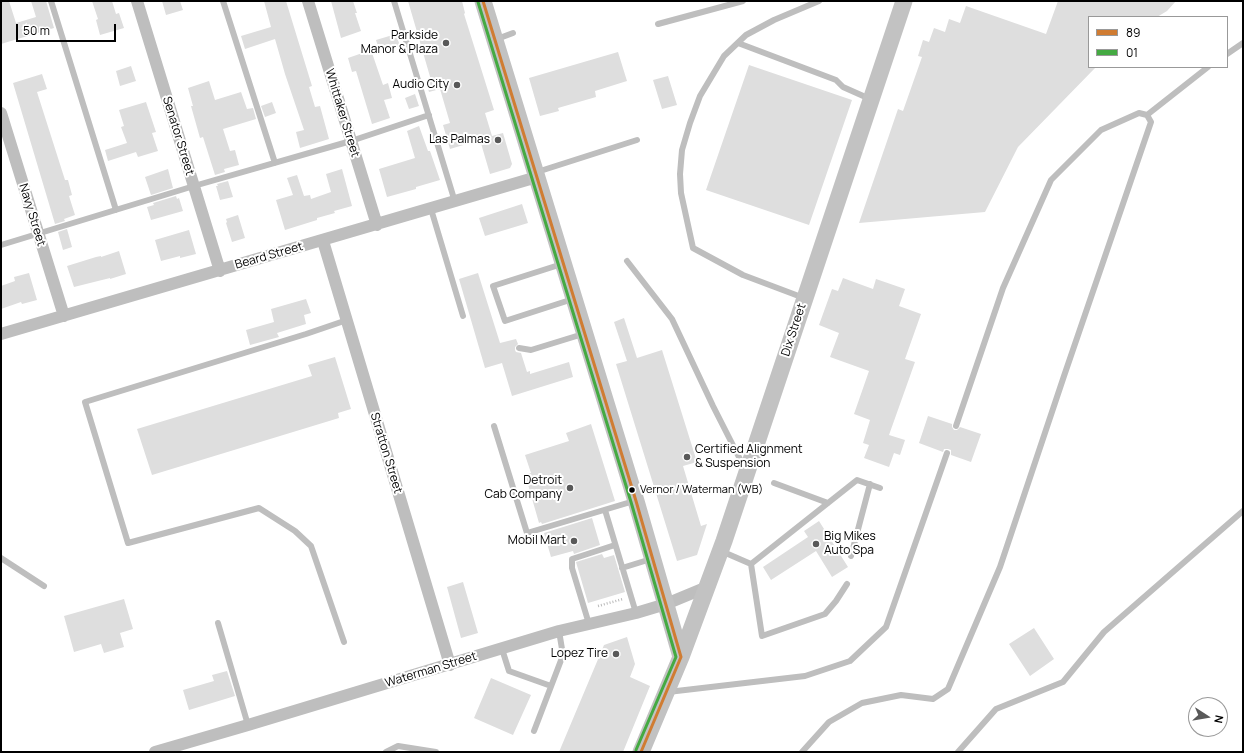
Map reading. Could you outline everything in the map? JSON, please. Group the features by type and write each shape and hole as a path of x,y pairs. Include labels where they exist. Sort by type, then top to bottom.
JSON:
{"street":[{"name":"Senator Street","path":"137,1 220,271"},
{"name":"Whittaker Street","path":"308,1 377,225"},
{"path":"483,1 636,501 681,657"},
{"name":"Dix Street","path":"641,752 681,657 720,550 904,1"},
{"name":"Navy Street","path":"1,113 64,316"},
{"name":"Beard Street","path":"1,334 456,202 536,175"},
{"name":"Stratton Street","path":"323,241 450,665"},
{"name":"Waterman Street","path":"155,752 450,665 559,631 636,613 666,604 707,587"}],"lane":[{"path":"51,1 116,210"},
{"path":"223,1 275,163"},
{"path":"394,1 456,202"},
{"path":"658,24 743,1"},
{"path":"805,298 743,276 693,248 681,193 682,150 700,96 724,56 746,35 774,20 819,1"},
{"path":"495,40 513,33"},
{"path":"738,43 836,80 843,87 871,99"},
{"path":"1228,53 1243,43"},
{"path":"1147,115 1207,68"},
{"path":"802,752 828,722 862,703 901,695 932,699 948,689 1000,567 1151,122 1147,115 1139,113 1101,130 1051,180 1003,288 956,426"},
{"path":"1,245 194,186 351,141 429,115"},
{"path":"536,175 637,140"},
{"path":"431,209 463,316"},
{"path":"627,261 672,319 713,406 747,472"},
{"path":"564,264 493,286 505,321 574,299"},
{"path":"344,642 311,546 295,530 258,508 128,543 85,402 298,337 347,320"},
{"path":"519,348 531,350 585,333"},
{"path":"494,426 527,533 636,501"},
{"path":"666,692 805,676 850,661 886,627 947,453"},
{"path":"751,564 857,480 880,488"},
{"path":"774,483 828,503"},
{"path":"851,556 870,484"},
{"path":"605,510 636,613"},
{"path":"958,752 996,709 1063,682 1104,632 1243,511"},
{"path":"589,625 572,568 572,559 615,545"},
{"path":"720,550 751,564"},
{"path":"1,558 44,586"},
{"path":"622,568 652,559"},
{"path":"751,564 762,636 825,614 836,602 847,584"},
{"path":"218,623 248,725"},
{"path":"534,731 563,655 559,631"},
{"path":"502,649 509,671 551,686"},
{"path":"386,752 398,746 436,752"}],"path":[{"path":"598,606 624,598"}],"building":[{"path":"1,1 9,1 16,23 36,17 31,1 46,1 54,28 1,44"},
{"path":"92,1 112,1 116,14 119,13 124,28 100,35 96,20 98,19"},
{"path":"162,1 180,1 183,10 166,15"},
{"path":"264,1 286,1 312,86 309,87 315,107 320,106 329,139 300,148 296,132 304,130 275,39 245,49 241,36 271,27"},
{"path":"331,1 353,1 361,31 341,38"},
{"path":"408,1 462,1 464,14 494,110 485,113 492,136 503,133 512,164 510,168 490,174 480,140 450,149 443,125 450,123 440,89 429,92 426,82 431,80"},
{"path":"1058,1 1176,1 1167,11 1159,16 1088,16 1088,68 1095,68 1018,147 985,212 859,223 898,109 903,111 922,57 918,56 923,40 929,42 934,28 945,32 949,19 960,23 966,6 1046,34"},
{"path":"396,34 400,46 380,53 376,40"},
{"path":"371,50 383,85 388,83 392,98 384,100 390,118 372,124 356,71 352,72 348,58"},
{"path":"618,52 627,81 595,91 596,97 558,108 559,111 540,116 529,78"},
{"path":"749,65 852,100 809,225 706,190"},
{"path":"131,66 136,81 120,86 116,71"},
{"path":"42,74 47,89 37,92 65,180 68,180 72,195 69,196 75,215 64,219 65,221 55,224 13,83"},
{"path":"668,76 677,105 662,109 653,80"},
{"path":"209,81 215,100 241,92 247,109 253,108 256,119 223,129 230,151 235,150 239,165 224,169 225,172 215,175 203,137 200,138 191,106 193,106 188,88"},
{"path":"415,94 419,106 409,109 405,98"},
{"path":"146,102 156,132 152,133 158,151 138,157 136,152 108,161 105,150 127,143 121,127 124,126 119,110"},
{"path":"272,102 276,113 265,117 261,106"},
{"path":"419,126 440,180 416,187 416,189 387,197 379,169 415,158 407,131"},
{"path":"168,169 173,188 151,195 145,177"},
{"path":"342,169 352,206 334,211 335,213 317,218 317,220 285,230 276,200 293,195 287,178 297,175 304,196 310,195 311,199 331,192 326,174"},
{"path":"228,181 233,197 220,200 216,186 218,186 217,184"},
{"path":"176,196 177,199 179,198 183,211 151,220 147,207 154,205 153,203"},
{"path":"522,204 528,223 485,236 479,218"},
{"path":"238,215 245,238 232,242 226,219"},
{"path":"67,229 72,247 63,250 58,232"},
{"path":"189,230 196,254 161,261 155,240"},
{"path":"119,251 126,274 74,287 67,266"},
{"path":"29,273 37,300 22,304 21,302 1,309 1,286 15,281 14,277"},
{"path":"478,273 500,343 516,339 518,344 515,347 515,350 516,352 521,353 527,372 530,371 530,374 569,362 573,377 512,396 502,363 485,368 459,279"},
{"path":"843,278 873,289 876,279 905,289 899,306 921,314 905,359 915,362 889,435 905,440 900,455 894,453 889,467 864,458 869,445 863,443 870,420 854,414 869,371 830,357 839,333 819,325 832,289 838,291"},
{"path":"306,299 311,313 304,315 306,324 277,333 279,337 250,345 246,330 274,322 271,309"},
{"path":"624,318 637,358 662,350 697,462 683,466 701,526 707,524 697,555 677,561 616,364 627,361 614,322"},
{"path":"335,357 351,409 338,413 339,418 152,475 137,429 312,376 308,365"},
{"path":"928,416 952,424 954,430 957,430 960,427 981,434 971,462 951,455 951,450 944,449 943,452 919,443"},
{"name":"Detroit Cab Company","path":"591,424 615,501 542,524 541,522 539,523 525,474 531,473 525,455 569,441 566,433"},
{"path":"592,518 600,545 574,554 573,551 551,557 544,533"},
{"name":"Big Mikes Auto Spa","path":"819,521 848,567 832,577 816,551 771,580 763,567 808,537 804,531"},
{"path":"602,554 604,558 614,555 625,592 588,603 576,562"},
{"path":"463,582 478,633 461,638 447,587"},
{"path":"124,599 133,629 120,633 124,647 104,653 101,644 74,652 64,616"},
{"path":"1034,628 1054,659 1030,676 1009,644"},
{"path":"627,637 635,664 630,677 650,686 623,752 559,752 604,645"},
{"path":"227,671 235,696 189,710 183,690 214,681 212,675"},
{"path":"491,678 531,695 513,735 474,718"}],"transit line":[{"name":"89","path":"483,1 636,501 681,657 641,752"},
{"name":"01","path":"478,2 631,502 676,657 636,750"}],"place":[{"name":"Parkside Manor & Plaza","path":"446,43"},
{"name":"Audio City","path":"457,85"},
{"name":"Las Palmas","path":"498,140"},
{"name":"Certified Alignment & Suspension","path":"687,457"},
{"name":"Detroit Cab Company","path":"570,488"},
{"name":"Vernor / Waterman (WB)","path":"632,490"},
{"name":"Mobil Mart","path":"574,541"},
{"name":"Big Mikes Auto Spa","path":"816,544"},
{"name":"Lopez Tire","path":"616,654"}]}
